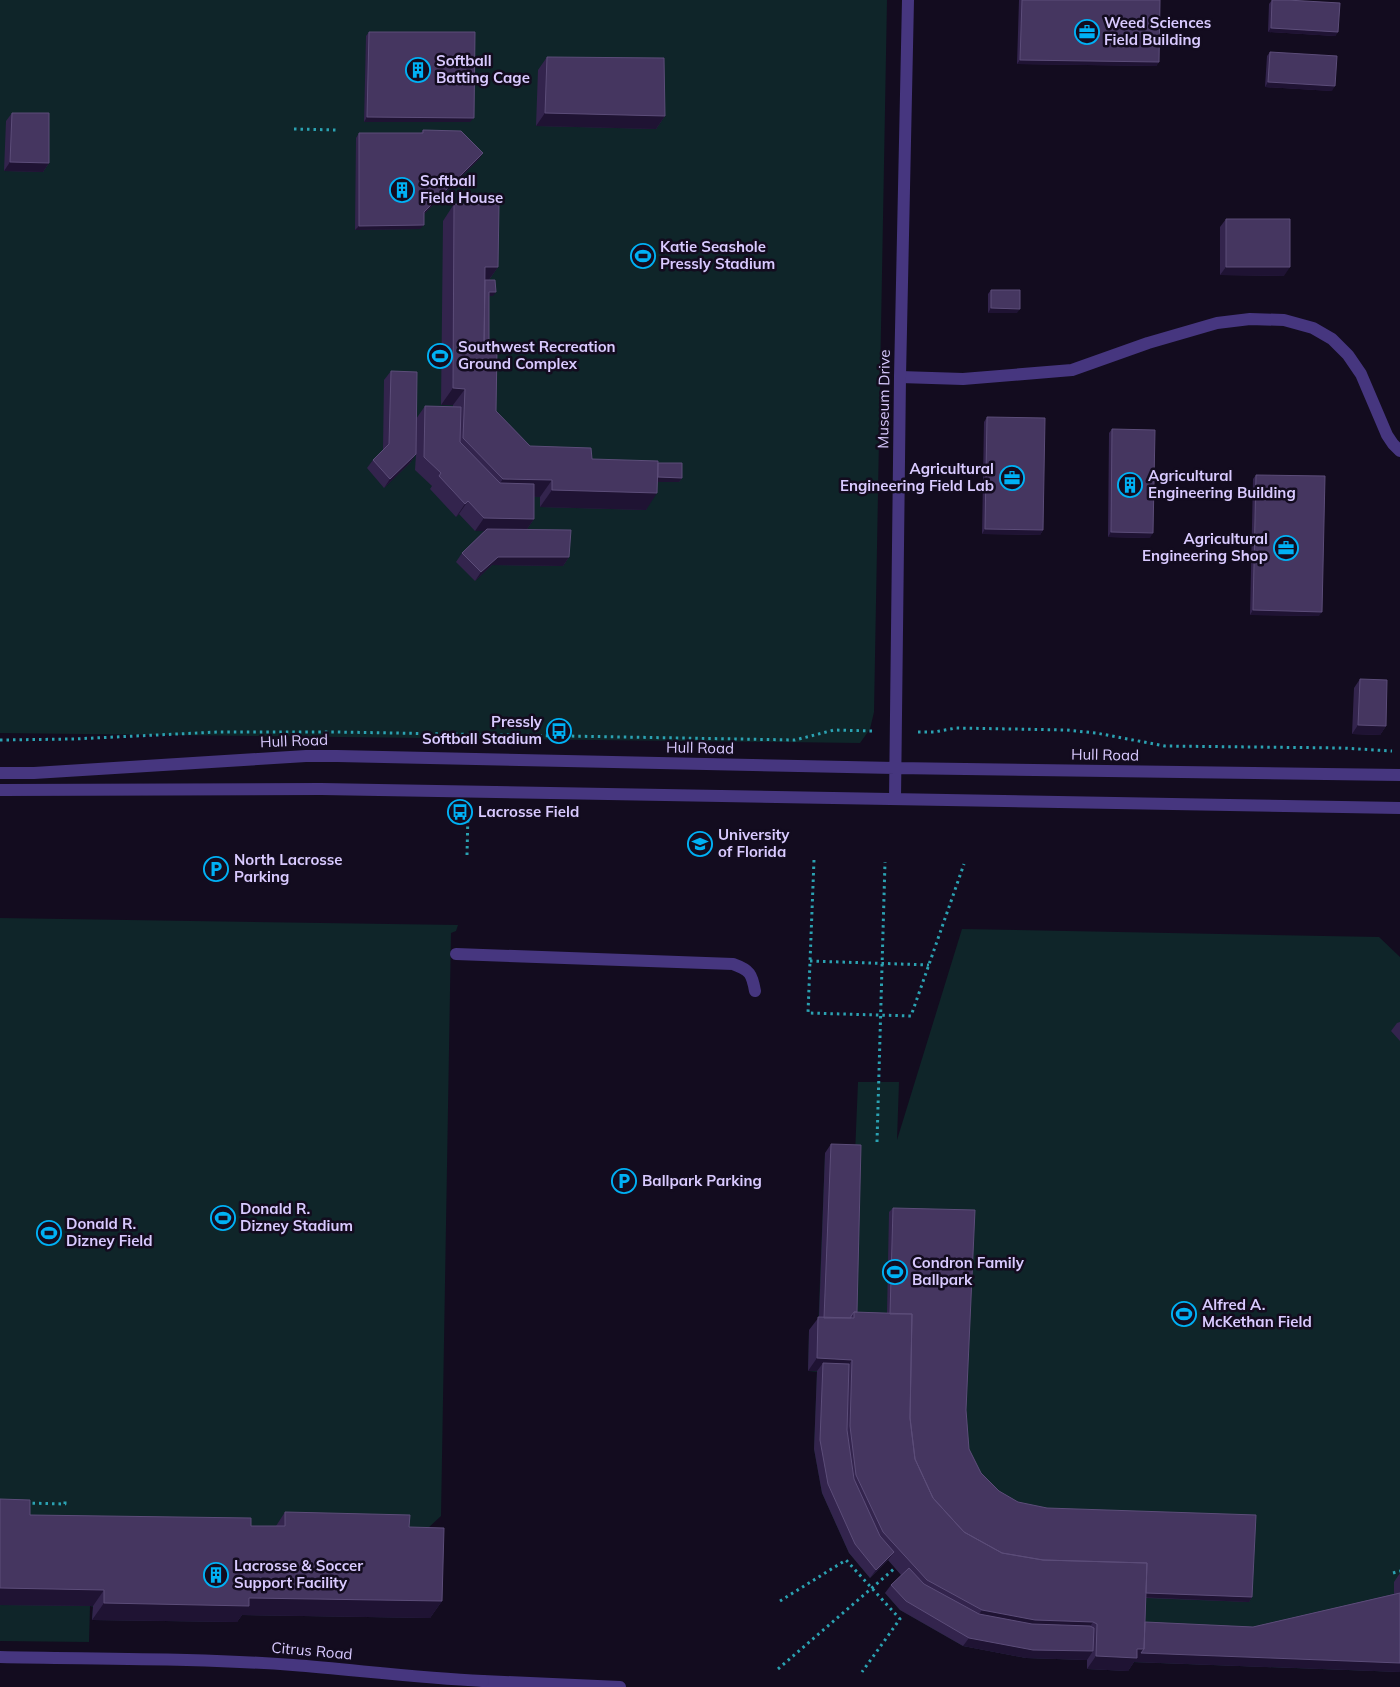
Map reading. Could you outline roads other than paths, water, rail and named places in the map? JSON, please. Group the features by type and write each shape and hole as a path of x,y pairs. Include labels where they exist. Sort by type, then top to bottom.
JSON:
{"street":[{"name":"Museum Drive","path":"895,799 900,378 908,0"},
{"path":"900,378 962,379 1072,370 1148,343 1217,323 1250,319 1284,320 1313,328 1332,339 1348,355 1361,374 1388,435 1400,450"},
{"name":"Hull Road","path":"0,773 34,773 306,756 896,768 1400,775"},
{"path":"0,790 320,790 1400,808"},
{"path":"456,954 733,964 745,968 753,977 755,992"},
{"name":"Citrus Road","path":"0,1657 283,1664 423,1678 620,1687"}],"place":[{"name":"Weed Sciences Field Building","path":"1087,32"},
{"name":"Softball Batting Cage","path":"418,70"},
{"name":"Softball Field House","path":"402,190"},
{"name":"Katie Seashole Pressly Stadium","path":"643,256"},
{"name":"Southwest Recreation Ground Complex","path":"440,356"},
{"name":"Agricultural Engineering Field Lab","path":"1012,478"},
{"name":"Agricultural Engineering Building","path":"1130,485"},
{"name":"Agricultural Engineering Shop","path":"1286,548"},
{"name":"Pressly Softball Stadium","path":"559,731"},
{"name":"Lacrosse Field","path":"460,812"},
{"name":"University of Florida","path":"700,844"},
{"name":"North Lacrosse Parking","path":"216,869"},
{"name":"Ballpark Parking","path":"624,1181"},
{"name":"Donald R. Dizney Stadium","path":"223,1218"},
{"name":"Donald R. Dizney Field","path":"49,1233"},
{"name":"Condron Family Ballpark","path":"895,1272"},
{"name":"Alfred A. McKethan Field","path":"1184,1314"},
{"name":"Lacrosse & Soccer Support Facility","path":"216,1575"}]}
